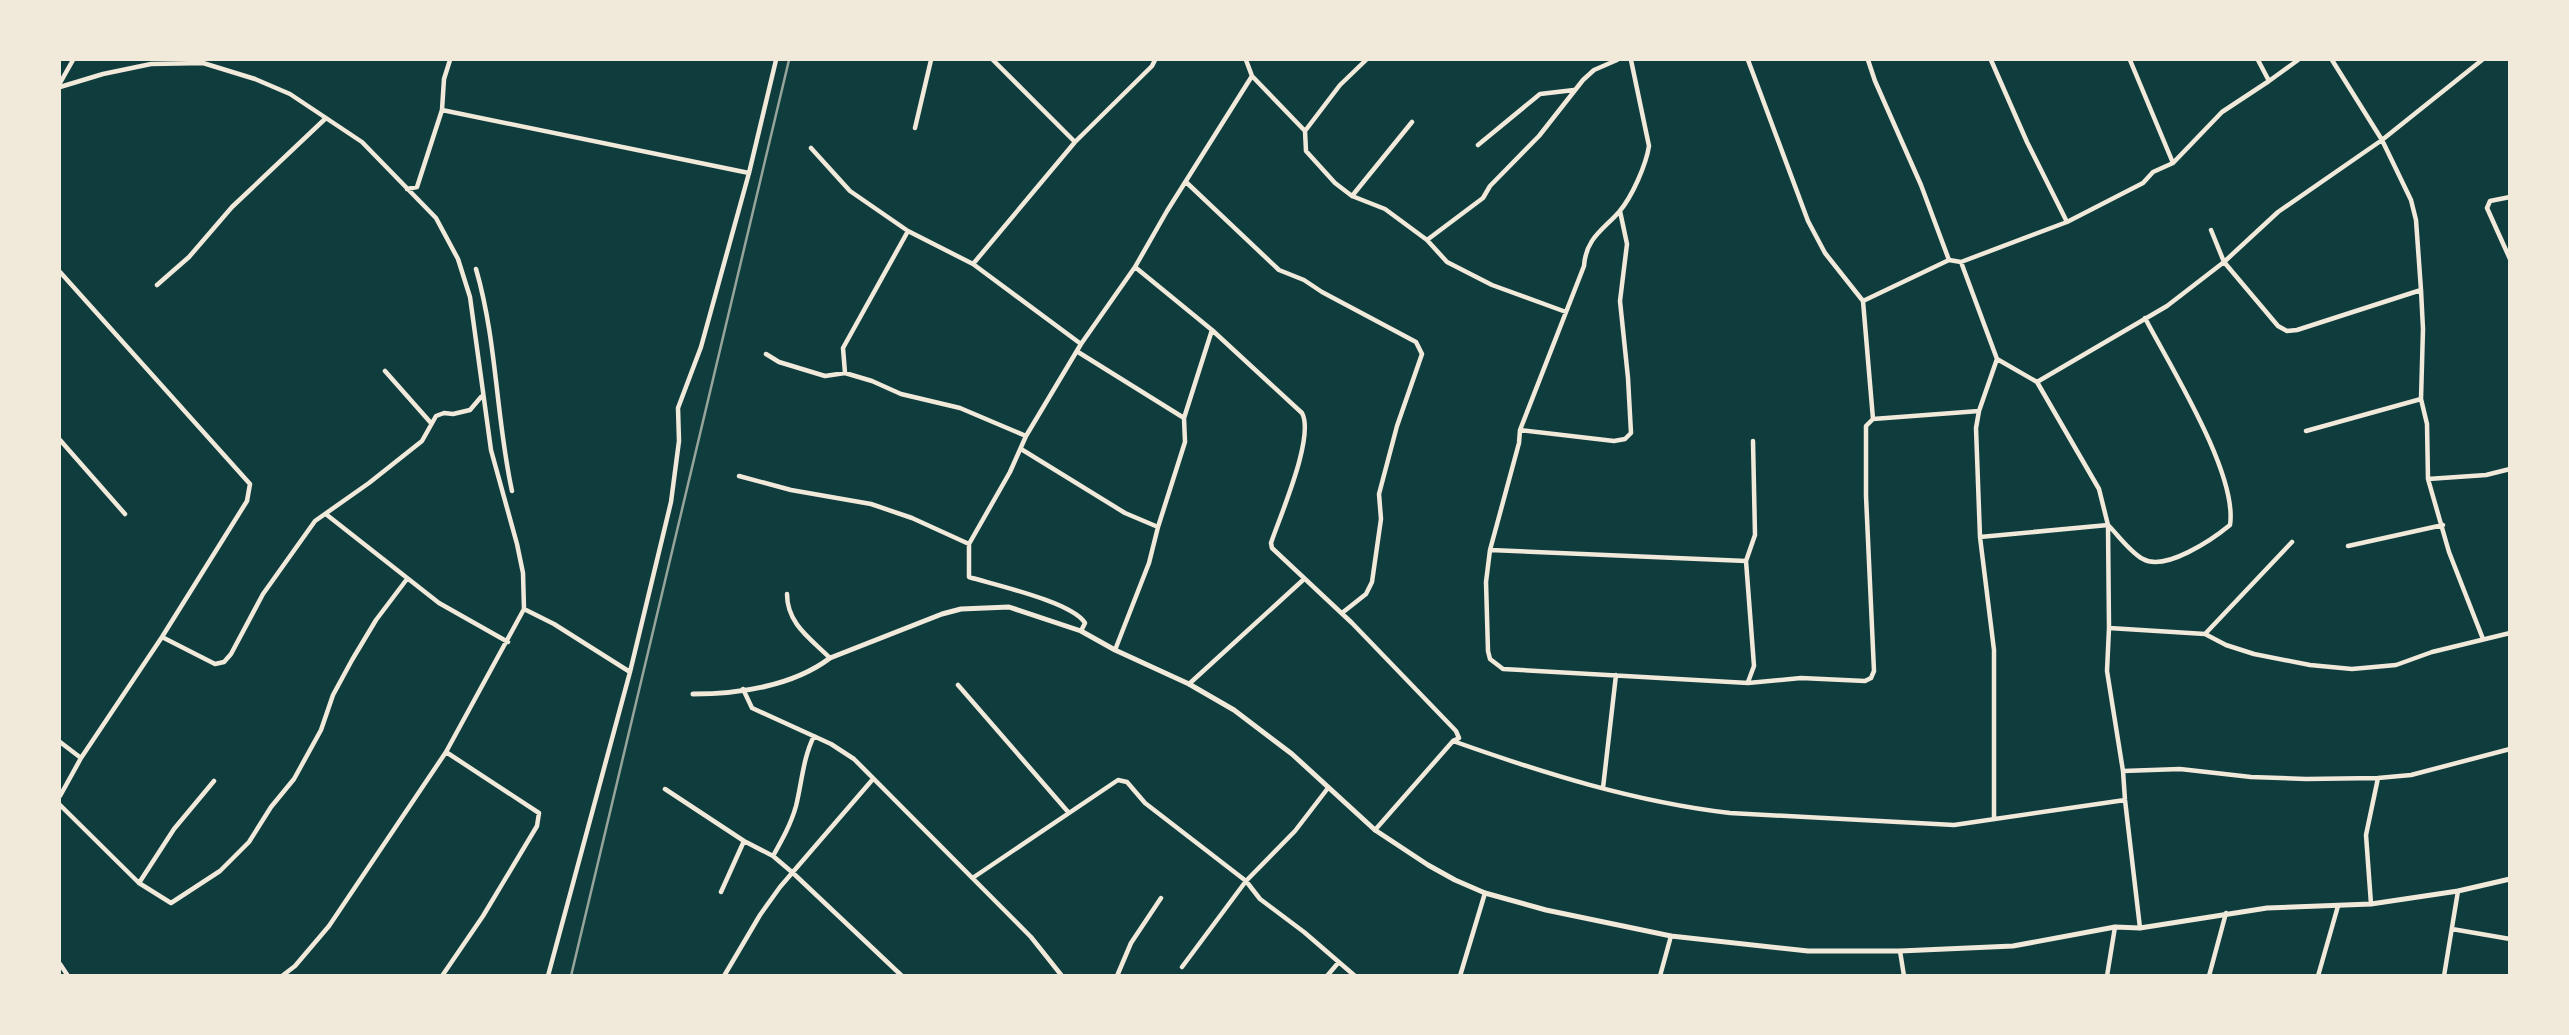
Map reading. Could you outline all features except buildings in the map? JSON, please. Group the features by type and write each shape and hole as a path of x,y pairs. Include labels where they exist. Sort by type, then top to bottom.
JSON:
{"street":[{"path":"60,85 73,60"},
{"path":"203,63 209,60"},
{"path":"406,189 417,187 442,110 444,79 450,60"},
{"path":"548,975 630,672 671,502 679,441 678,408 701,346 776,60"},
{"path":"915,128 931,60"},
{"path":"993,60 1074,142"},
{"path":"973,264 1074,142 1155,60"},
{"path":"1246,60 1252,76 1305,131"},
{"path":"1366,60 1340,85 1305,131 1306,151 1335,183 1352,195 1385,209 1427,240 1447,262 1480,279 1566,312"},
{"path":"1427,240 1483,198 1490,186 1539,136 1594,70 1617,60"},
{"path":"1631,60 1649,146 1642,171 1620,211 1598,231 1585,254 1584,266 1520,430 1519,443 1490,550 1486,582 1490,659 1503,669 1748,683 1801,678 1865,681 1871,678 1874,671 1866,426 1873,419 1979,411"},
{"path":"1748,60 1808,221 1825,253 1863,301 1873,419"},
{"path":"1868,60 1921,185 1948,260"},
{"path":"1991,60 2027,142 2067,222"},
{"path":"2130,60 2173,163"},
{"path":"2258,60 2270,81"},
{"path":"1863,301 1948,260 1961,262 2067,222 2143,183 2154,172 2173,163 2222,112 2298,60"},
{"path":"2332,60 2382,140 2411,200 2416,220 2421,290 2421,399 2427,424 2427,479 2449,552 2483,639"},
{"path":"2036,382 2167,306 2224,262 2278,212 2382,140 2482,60"},
{"path":"60,85 151,64 203,63 255,79 290,94 362,142 436,218 458,259 470,297 491,450 517,544 523,573 524,609 446,752 328,926 295,966 282,975"},
{"path":"1080,631 1084,623 1080,615 969,578 969,544 1027,436 1082,344 1135,267 1252,76"},
{"path":"1478,145 1540,94 1575,90"},
{"path":"442,110 748,173"},
{"path":"157,285 189,257 232,207 326,118"},
{"path":"1352,195 1412,122"},
{"path":"811,148 850,191 908,231 973,264 1082,344"},
{"path":"1186,182 1279,270 1304,280 1420,346 1422,354 1397,426 1379,494 1381,519 1373,582 1366,594 1342,613"},
{"path":"2510,197 2496,198 2490,201 2487,208 2510,259"},
{"path":"1520,430 1614,441 1625,439 1631,433 1620,301 1627,244 1620,211"},
{"path":"2211,230 2224,262 2278,326 2287,331 2421,290"},
{"path":"845,373 843,348 908,231"},
{"path":"1961,262 1997,359 2036,382 2099,489 2108,525 2107,671 2123,771 2124,800 2140,928"},
{"path":"1135,267 1212,330 1302,413 1306,420 1298,467 1270,543 1272,548 1342,613 1449,722 1459,737 1375,830"},
{"path":"476,269 488,324 503,449 512,491"},
{"path":"60,272 250,484 247,501 81,758 60,796"},
{"path":"2108,525 2143,560 2157,563 2168,562 2218,535 2230,525 2232,514 2217,454 2145,318"},
{"path":"1115,650 1149,563 1185,442 1184,418 1212,330"},
{"path":"1078,352 1184,418"},
{"path":"766,354 779,362 825,376 845,373 901,394 960,408 1027,436"},
{"path":"1994,818 1994,650 1980,537 1976,436 1979,411 1997,359"},
{"path":"385,371 431,423"},
{"path":"162,636 215,664 224,662 263,594 308,528 422,440 436,416 470,410 482,396"},
{"path":"2306,431 2421,399"},
{"path":"60,440 125,514"},
{"path":"1748,683 1754,666 1746,561 1755,535 1753,441"},
{"path":"1021,449 1125,513 1158,527"},
{"path":"2427,479 2486,475 2510,469"},
{"path":"740,476 791,490 871,504 912,517 969,544"},
{"path":"327,515 439,603 508,642"},
{"path":"1980,537 2108,525"},
{"path":"2348,546 2443,525"},
{"path":"2205,634 2292,542"},
{"path":"1490,550 1746,561"},
{"path":"60,805 139,883 171,903 220,872 249,842 271,807 294,779 321,730 333,695 352,660 376,620 407,579"},
{"path":"1189,684 1303,579"},
{"path":"787,594 787,608 792,621 831,658"},
{"path":"693,694 773,685 819,667 831,658 961,609 1009,607 1080,631 1189,684 1248,720 1292,754 1375,830 1428,865 1485,893 1584,919 1671,936 1782,950 1900,951 2013,946 2115,927 2140,928 2267,908 2371,905 2458,891 2510,879"},
{"path":"524,609 554,624 630,672"},
{"path":"2109,628 2205,634 2226,645 2254,654 2310,665 2352,669 2396,665 2432,652 2510,633"},
{"path":"1603,788 1616,674"},
{"path":"958,685 1069,813"},
{"path":"743,690 752,708 814,736 854,759 974,877 1031,937 1062,975"},
{"path":"773,856 796,809 806,752 814,736"},
{"path":"1453,741 1515,764 1603,788 1697,809 1730,813 1954,825 2124,800"},
{"path":"60,743 81,758"},
{"path":"2123,771 2180,769 2251,777 2378,778 2411,775 2510,749"},
{"path":"442,975 483,916 537,826 539,813 446,752"},
{"path":"2371,905 2366,835 2378,778"},
{"path":"724,975 760,915 873,779"},
{"path":"139,883 174,829 214,781"},
{"path":"974,877 1112,782 1127,782 1145,803 1245,881 1260,899 1355,975"},
{"path":"1182,967 1245,881 1295,831 1328,788"},
{"path":"665,789 744,841 773,856 902,975"},
{"path":"721,892 744,841"},
{"path":"2444,975 2458,891"},
{"path":"1460,975 1485,893"},
{"path":"1117,975 1131,943 1161,898"},
{"path":"2318,975 2338,906"},
{"path":"2209,975 2226,913"},
{"path":"2107,975 2115,927"},
{"path":"2452,929 2510,939"},
{"path":"1660,975 1671,936"},
{"path":"1900,951 1904,975"},
{"path":"1327,975 1338,963"},
{"path":"60,964 68,975"}],"railway":[{"path":"571,976 789,60"}]}
